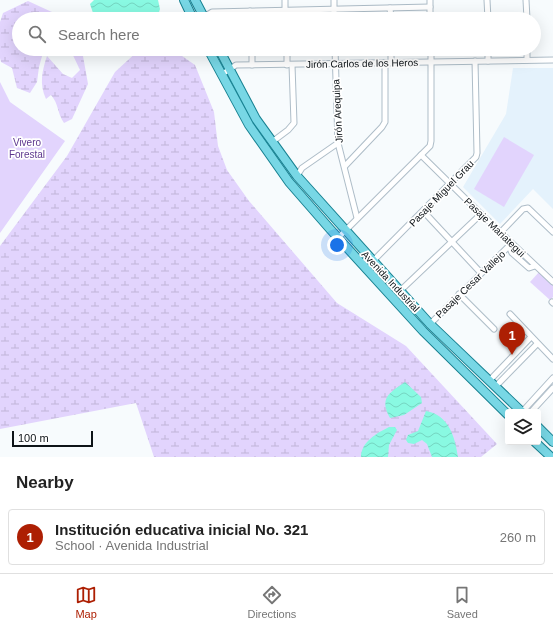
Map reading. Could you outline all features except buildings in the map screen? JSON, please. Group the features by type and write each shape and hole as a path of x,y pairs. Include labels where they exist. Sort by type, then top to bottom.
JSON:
{"main road":[{"path":"184,0 190,12"},
{"path":"195,0 202,12"},
{"name":"Avenida Industrial","path":"211,56 249,125 289,182 338,238 423,330 505,412"},
{"name":"Avenida Industrial","path":"222,56 229,70 272,142 297,176 372,262 430,324 519,409"},
{"path":"541,430 552,439"},
{"path":"538,445 551,457"}],"street":[{"path":"284,0 285,11"},
{"path":"334,0 334,9"},
{"path":"430,0 430,12"},
{"path":"487,0 488,12"},
{"path":"526,0 527,12"},
{"path":"212,12 430,7"},
{"path":"390,8 390,12"},
{"path":"252,56 252,65"},
{"path":"272,142 288,130 294,123 287,56"},
{"name":"Jirón Arequipa","path":"335,56 338,143 357,218"},
{"path":"345,166 382,128 385,122 390,56"},
{"path":"338,238 430,146 432,56"},
{"path":"488,56 488,61"},
{"path":"528,56 528,60"},
{"name":"Jirón Carlos de los Heros","path":"221,76 236,66 252,65 553,60"},
{"name":"Pasaje Miguel Grau","path":"372,262 424,212 476,157 475,61"},
{"path":"297,176 302,168 338,143"},
{"name":"Pasaje Mariategui","path":"421,155 500,233 510,245 553,282"},
{"path":"500,233 523,209 528,208 553,232"},
{"path":"424,212 481,273"},
{"path":"400,291 481,214"},
{"name":"Pasaje Cesar Vallejo","path":"430,324 458,294 510,245"},
{"path":"458,294 494,329"},
{"path":"510,314 537,344 553,359"},
{"path":"493,383 531,337"},
{"path":"493,383 537,344"},
{"path":"525,409 553,378"},
{"path":"534,409 553,388"}],"shaded area":[{"path":"513,68 553,68 553,209 533,189 500,224 463,187 506,114"}],"green space":[{"path":"28,1 52,12 12,12 12,56 42,56 37,82 30,93 17,88 12,68 1,62 0,22 3,13"},
{"path":"47,56 63,74 72,78 80,70 73,56 83,56 88,84 72,119 64,123 54,98 51,95 46,99 42,88 42,78"},
{"path":"132,56 182,56 195,65 214,112 218,146 227,170 249,201 337,303 406,346 497,444 481,457 154,457 136,403 0,429 0,246 67,156 115,72"},
{"name":"Vivero Forestal","path":"0,82 10,102 65,141 0,233"},
{"path":"504,137 534,155 504,207 474,189"},
{"path":"540,271 553,283 553,297 550,300 530,282"}],"water":[{"path":"94,0 158,0 160,9 159,12 93,12 90,4"},
{"path":"405,382 421,397 422,403 404,415 390,418 385,405 387,397 394,389"},
{"path":"426,411 434,413 440,417 450,428 458,457 432,457 427,444 422,440 414,444 408,443 406,440 408,435 418,431"},
{"path":"389,427 395,427 397,430 389,445 388,457 361,457 367,442 375,435"}],"place":[{"name":"Institución educativa inicial No. 321","path":"512,355"}]}
